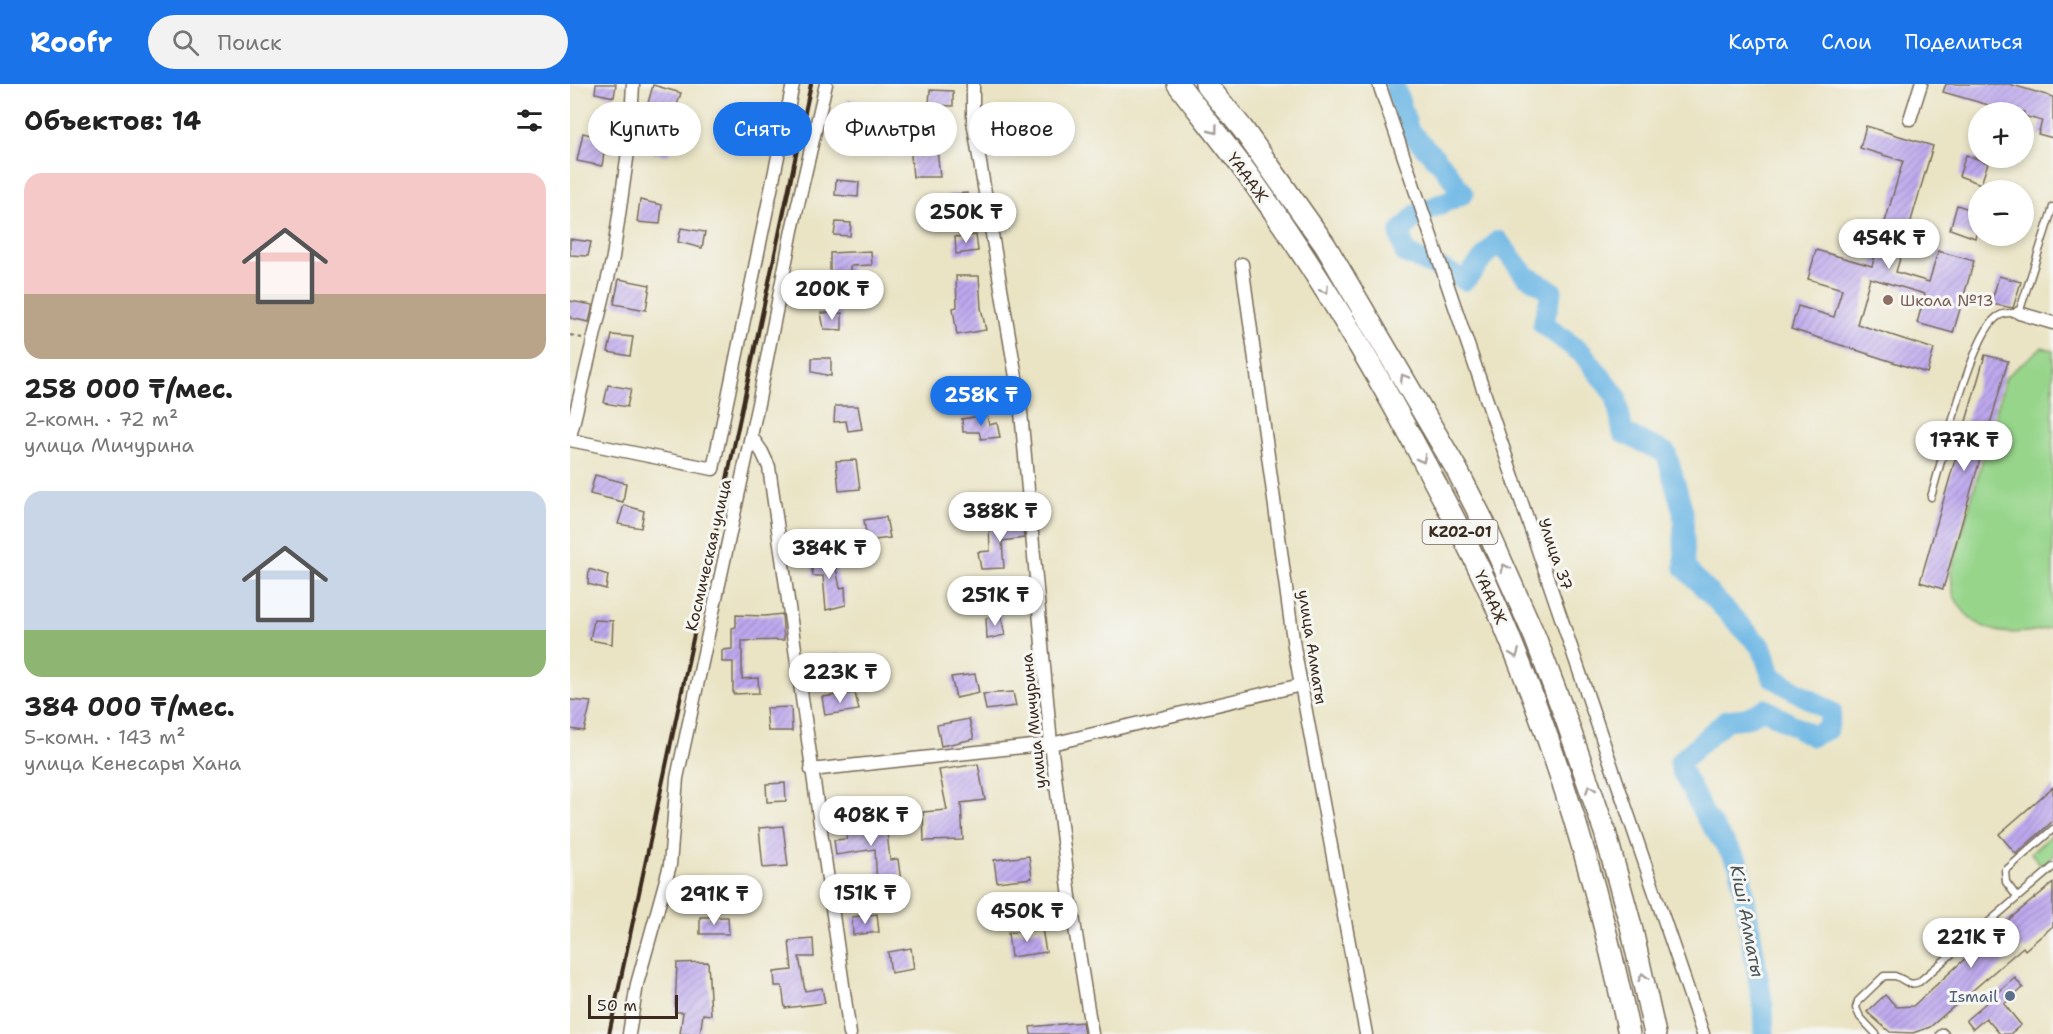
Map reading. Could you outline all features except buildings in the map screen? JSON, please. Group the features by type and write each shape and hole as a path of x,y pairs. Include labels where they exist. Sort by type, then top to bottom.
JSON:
{"highway":[{"name":"ҮАААЖ","path":"1178,84 1256,185 1340,313 1413,442 1489,589 1534,704 1575,823 1604,926 1629,1034"},
{"name":"ҮАААЖ","path":"1206,84 1242,128 1325,245 1446,451 1487,529 1539,647 1605,832 1631,926 1655,1034"}],"street":[{"path":"633,84 630,138 613,257 570,438 713,469 793,84"},
{"name":"Космическая улица","path":"629,1034 637,984 670,865 677,778 751,436 792,230 826,84"},
{"name":"улица Мичурина","path":"973,84 972,122 1020,401 1051,744 1070,897 1092,1034"},
{"name":"Улица 37","path":"1379,84 1703,1034"},
{"path":"1910,119 1921,84"},
{"name":"улица Алматы","path":"1242,264 1293,636 1366,1034"},
{"path":"2019,313 2053,323"},
{"path":"751,436 769,467 850,1034"},
{"path":"811,770 1051,744 1301,685"}],"lane":[{"path":"1931,497 1971,363 1986,329 1997,317 2007,312 2019,313 2053,207"},
{"path":"2018,897 2006,882 2005,871 2053,829"},
{"path":"1876,1034 1860,1017 1856,1008 1858,1001 1884,976 1897,977 1913,985 1919,982 2053,867"},
{"path":"1940,1034 1943,1032 1945,1034"}],"green space":[{"path":"2042,347 2053,350 2053,627 2011,633 1985,627 1974,621 1964,611 1954,595 1951,571 2006,377"},
{"path":"2053,834 2053,856 2042,866 2031,853"}],"waterway":[{"name":"Кіші Алматы","path":"1394,84 1409,131 1443,166 1463,194 1416,215 1400,233 1405,253 1465,280 1498,241 1525,275 1552,291 1543,324 1583,354 1616,396 1623,433 1666,453 1683,511 1685,568 1762,648 1772,677 1831,712 1828,729 1812,736 1765,709 1746,718 1726,720 1680,762 1681,769 1705,816 1739,864 1763,1007 1764,1034"}],"railway":[{"path":"609,1034 811,84"}],"place":[{"name":"Школа №13","path":"1888,300"},
{"name":"Ismail","path":"2010,996"}]}
